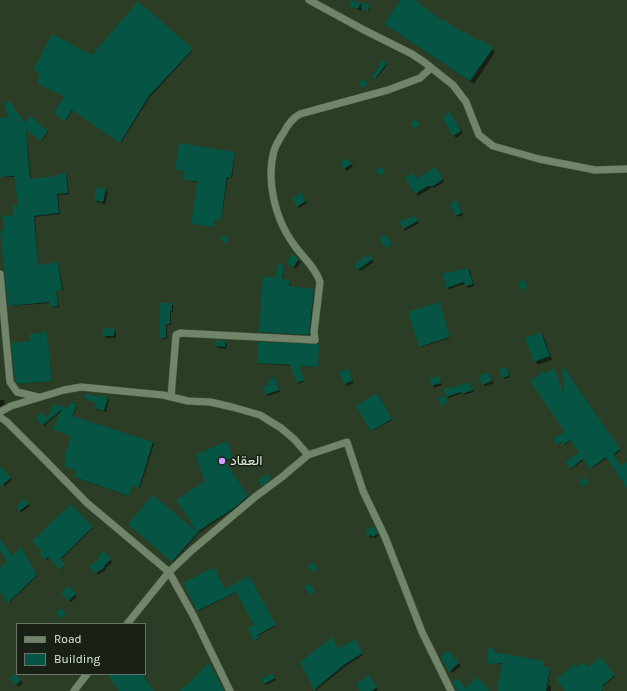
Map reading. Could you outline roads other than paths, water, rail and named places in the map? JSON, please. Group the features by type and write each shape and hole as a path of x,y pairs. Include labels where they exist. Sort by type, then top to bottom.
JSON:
{"street":[{"path":"309,0 412,54 453,85 466,102 479,135 493,146 539,159 595,170 627,169"},
{"path":"171,397 176,336 180,333 315,340 314,332 320,282 318,275 292,242 281,224 276,210 272,167 274,151 278,141 294,117 300,114 388,90 420,78 431,68"},
{"path":"0,274 10,382 17,392 40,397"},
{"path":"0,412 11,406 40,397 81,387 142,392 232,407 260,415 281,428 294,439 308,455"},
{"path":"0,417 87,503 169,572 194,617 230,691"},
{"path":"128,623 169,572 190,551 249,502 308,455 348,442 363,491 385,537 422,632 451,691"},
{"path":"74,691 86,675"}],"place":[{"name":"العقاد","path":"222,461"}]}
